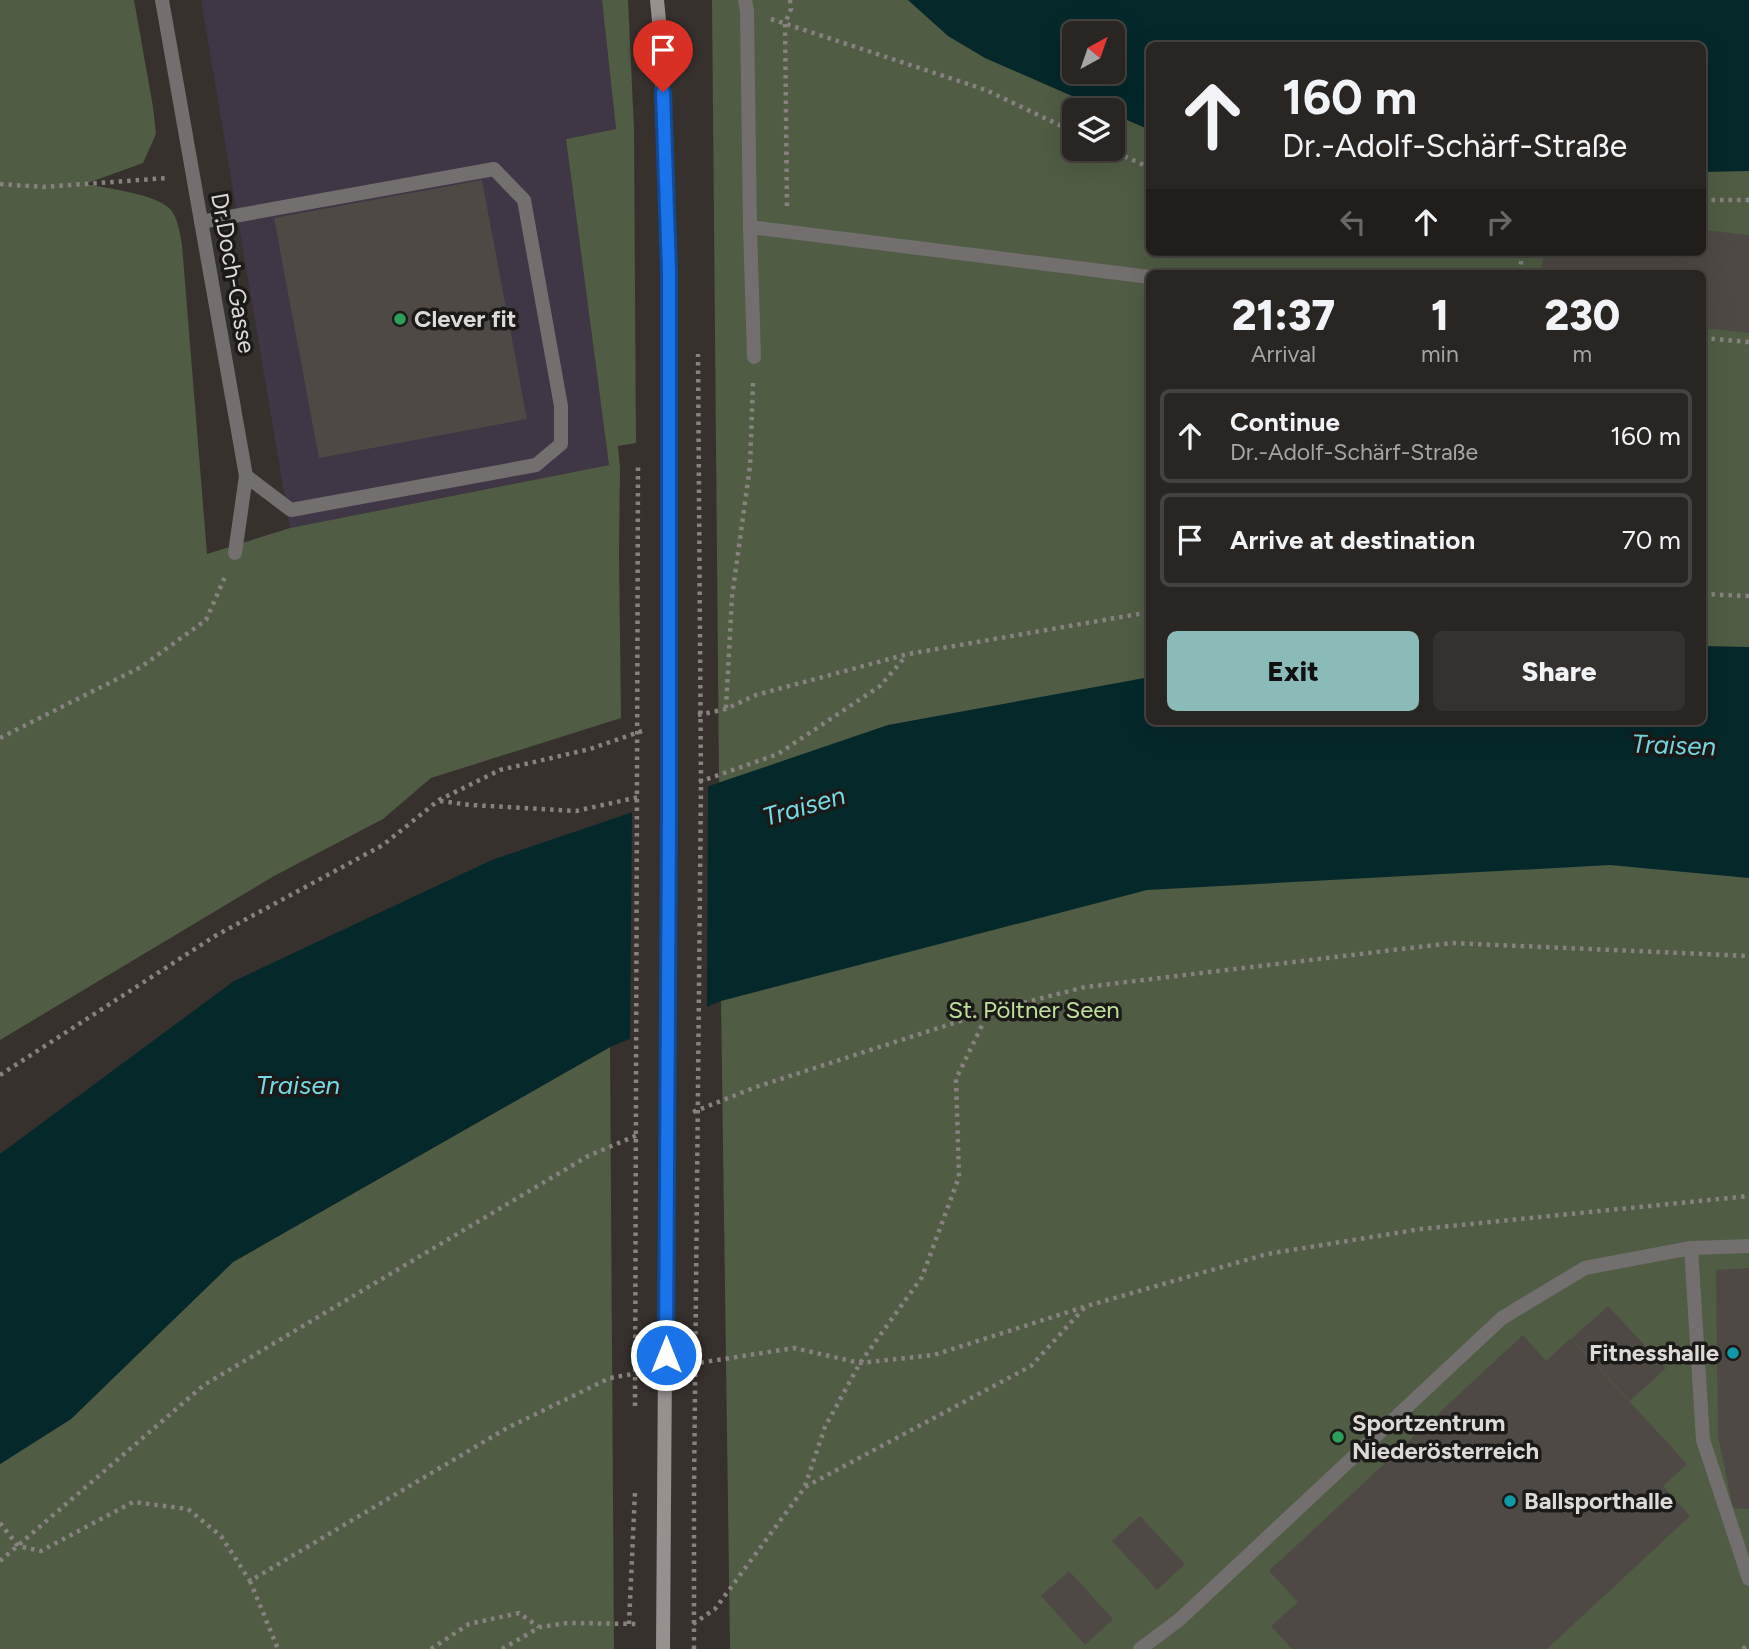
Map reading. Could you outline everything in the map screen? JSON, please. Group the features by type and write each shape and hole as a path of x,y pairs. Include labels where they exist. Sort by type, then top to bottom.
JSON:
{"street":[{"name":"Dr.Doch-Gasse","path":"162,0 246,477 235,553"},
{"path":"657,0 661,40 669,271 669,790 663,1649"},
{"path":"746,6 754,357"},
{"path":"201,222 494,169 524,200 561,406 561,444 536,465 291,510 246,477"},
{"path":"750,227 1146,277"},
{"path":"1140,1649 1179,1620 1502,1318 1585,1268 1691,1248 1749,1246"},
{"path":"1691,1248 1703,1440 1749,1579"}],"path":[{"path":"787,232 785,23 791,9 790,0"},
{"path":"746,6 785,23 986,90 1062,126"},
{"path":"1125,156 1146,166"},
{"path":"0,184 43,187 193,176"},
{"path":"1706,200 1749,200"},
{"path":"1706,338 1749,342"},
{"path":"726,709 732,597 750,466 754,357"},
{"path":"694,1649 701,782 699,460"},
{"path":"635,1407 638,466"},
{"path":"0,738 141,667 206,620 235,553"},
{"path":"1706,594 1749,596"},
{"path":"713,712 756,695 908,654 1146,613"},
{"path":"439,800 576,811 701,782 778,754 880,686 908,654"},
{"path":"0,1075 215,936 383,845 439,800 500,770 590,749 624,738"},
{"path":"691,1113 756,1087 988,1012 1085,987 1452,943 1749,956"},
{"path":"502,1649 540,1627 567,1623 695,1624 715,1609 805,1487 825,1427 860,1363 922,1277 959,1177 956,1079 988,1012"},
{"path":"0,1561 204,1385 588,1156 652,1129"},
{"path":"733,1358 794,1348 860,1363 934,1354 1267,1254 1421,1229 1749,1196"},
{"path":"805,1487 1031,1366 1087,1306"},
{"path":"250,1581 507,1428 610,1378"},
{"path":"629,1624 635,1490"},
{"path":"0,1523 18,1546 41,1551 133,1502 188,1509 221,1536 250,1581 278,1649"},
{"path":"430,1649 469,1625 519,1613 540,1627"},
{"path":"1743,1649 1749,1644"}],"shaded area":[{"path":"201,0 602,0 616,129 566,139 609,465 290,528"}],"green space":[{"path":"0,0 134,0 156,134 143,163 85,184 154,199 170,209 177,221 182,245 207,554 290,528 609,465 566,139 616,129 602,0 628,0 634,129 636,443 618,446 621,718 431,778 383,819 274,876 0,1040"},
{"name":"St. Pöltner Seen","path":"712,0 1749,0 1749,1649 730,1649"},
{"path":"610,1047 614,1649 0,1649 0,1464 71,1419 233,1262"}],"water":[{"path":"908,0 1749,0 1749,171 1706,172 1706,42 1146,42 1146,128 1125,119 1125,98 1077,98 985,58 948,36"},
{"name":"Traisen","path":"1706,646 1749,647 1749,878 1610,865 1147,890 721,1001 610,1047 233,1262 71,1419 0,1464 0,1154 234,981 492,860 888,725 1146,678 1146,725 1706,725"}],"pier":[{"path":"708,783 707,1010 630,1043 632,809"}],"building":[{"name":"Clever fit","path":"482,180 527,419 319,458 274,218"},
{"path":"1706,230 1749,235 1749,333 1706,328 1706,270 1541,270 1543,256 1706,256"},
{"name":"Fitnesshalle","path":"1749,1268 1749,1509 1733,1508 1718,1436 1716,1270"},
{"path":"1608,1306 1666,1368 1630,1401 1572,1338"},
{"name":"Ballsporthalle","path":"1523,1335 1546,1361 1571,1338 1687,1464 1663,1486 1690,1516 1547,1649 1292,1649 1271,1626 1298,1602 1269,1571"},
{"path":"1140,1516 1185,1564 1157,1590 1112,1541"},
{"path":"1069,1571 1113,1619 1085,1645 1041,1596"}],"place":[{"name":"Clever fit","path":"400,319"},
{"name":"Fitnesshalle","path":"1733,1353"},
{"name":"Sportzentrum Niederösterreich","path":"1338,1437"},
{"name":"Ballsporthalle","path":"1510,1501"}],"route":[{"path":"663,92 669,271 666,1355"}]}
